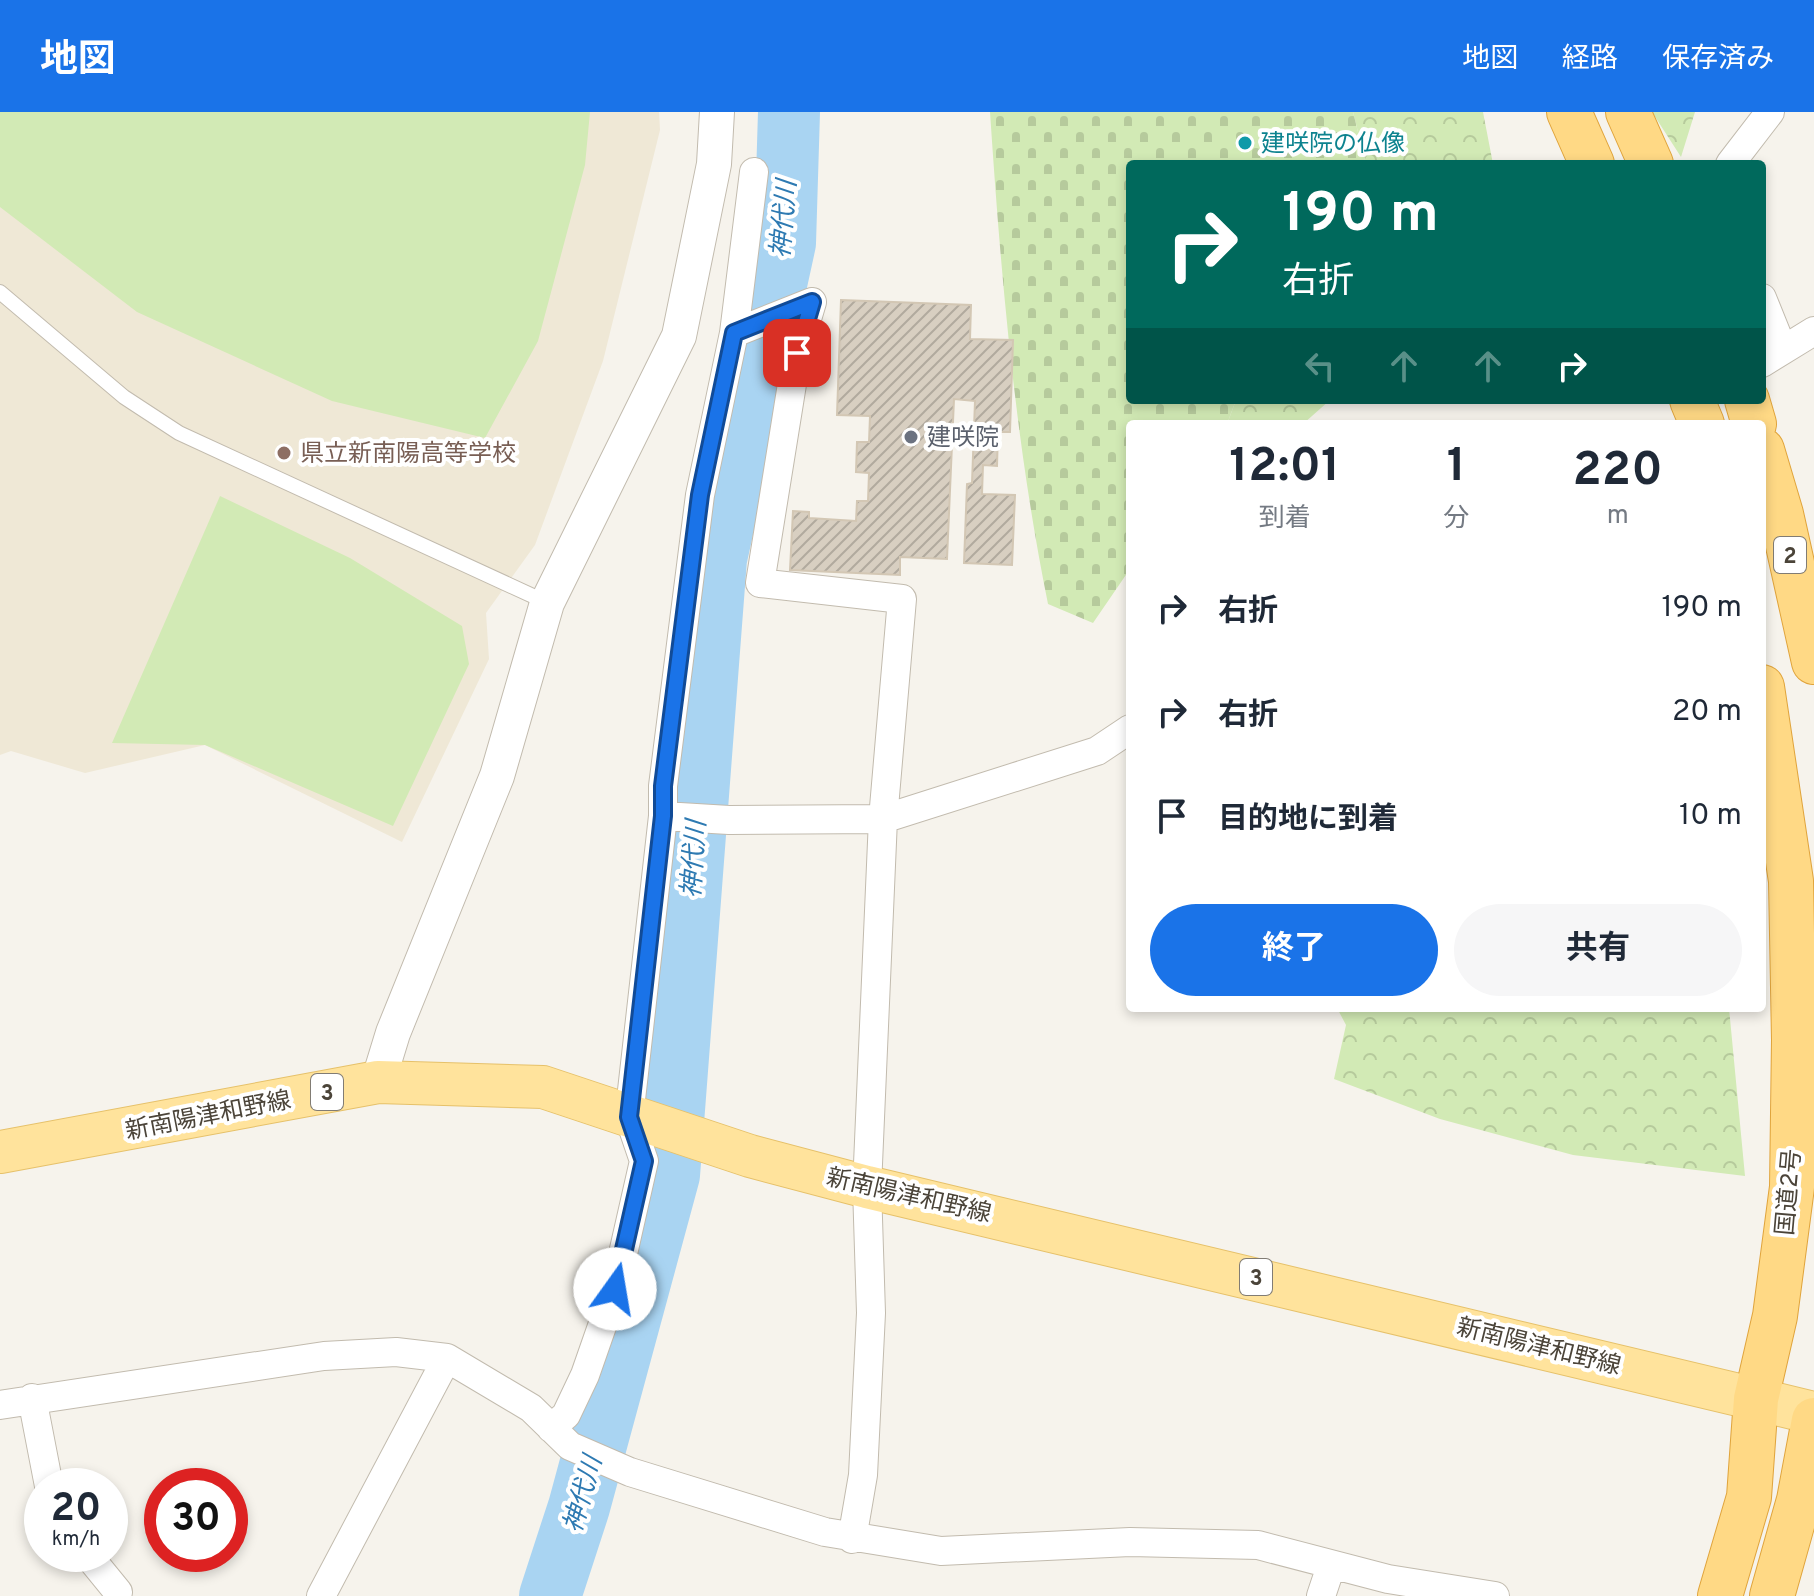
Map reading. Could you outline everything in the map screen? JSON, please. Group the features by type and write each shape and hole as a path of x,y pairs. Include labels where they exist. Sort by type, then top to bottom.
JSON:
{"highway":[{"path":"1569,112 1590,160"},
{"path":"1628,112 1649,160"},
{"name":"2","path":"1766,463 1781,514 1814,662"},
{"name":"国道2号","path":"1720,1596 1749,1497 1756,1399 1775,1316 1792,1187 1794,1040 1791,881 1766,714"},
{"path":"1772,1596 1799,1500 1814,1420"}],"main road":[{"name":"新南陽津和野線","path":"0,1152 378,1082 543,1087 698,1139 867,1187 1814,1413"}],"street":[{"path":"378,1082 393,1033 497,776 547,603 679,336 714,164 717,112"},
{"path":"1733,160 1770,112"},
{"path":"560,1437 615,1289 644,1161 641,1120 663,786 700,495 734,333 754,172"},
{"path":"734,333 812,302 797,353 760,583 902,599 883,819 867,1187 870,1328 863,1475 852,1539"},
{"path":"1766,321 1772,356 1814,331"},
{"path":"1706,420 1719,404"},
{"path":"663,816 729,820 883,819 1097,751 1126,732"},
{"path":"0,1405 324,1356 396,1352 447,1358 531,1408 560,1437 630,1472 852,1539 941,1551 1130,1542 1258,1545 1388,1579 1495,1596"},
{"path":"321,1596 447,1358"},
{"path":"32,1398 46,1468"},
{"path":"1321,1596 1331,1566"},
{"path":"102,1572 118,1592"}],"lane":[{"path":"0,292 124,397 179,433 372,525 547,603"}],"shaded area":[{"name":"県立新南陽高等学校","path":"0,112 659,112 660,130 603,361 535,545 486,613 489,659 402,842 205,745 85,773 11,751 0,755"}],"green space":[{"path":"0,112 590,112 585,165 538,341 485,438 332,401 137,312 0,207"},
{"path":"990,112 1353,112 1365,160 1126,160 1126,404 1234,404 1228,420 1126,420 1126,575 1093,623 1048,604 1018,420"},
{"path":"1353,112 1483,112 1492,160 1365,160"},
{"path":"1652,112 1695,112 1681,157"},
{"path":"1234,404 1326,404 1308,420 1228,420"},
{"path":"220,496 350,558 462,626 469,664 393,826 205,745 112,743"},
{"path":"1339,1012 1729,1012 1745,1176 1573,1155 1440,1119 1334,1079 1346,1025"}],"building":[{"name":"建咲院","path":"841,300 971,305 970,339 1013,340 1010,432 998,432 997,466 983,465 982,494 1015,495 1012,565 964,563 967,484 972,483 975,401 954,399 947,559 900,557 900,575 790,570 793,511 809,512 809,518 856,521 857,501 868,501 869,473 856,472 857,442 869,442 870,416 837,415"}],"waterway":[{"name":"神代川","path":"550,1596 579,1507 669,1175 716,559 785,243 789,112"}],"place":[{"name":"建咲院の仏像","path":"1245,143"},
{"name":"建咲院","path":"911,437"},
{"name":"県立新南陽高等学校","path":"284,453"}],"route":[{"path":"615,1289 644,1161 629,1117 663,816 663,786 700,495 734,333 812,302 797,353"}]}
